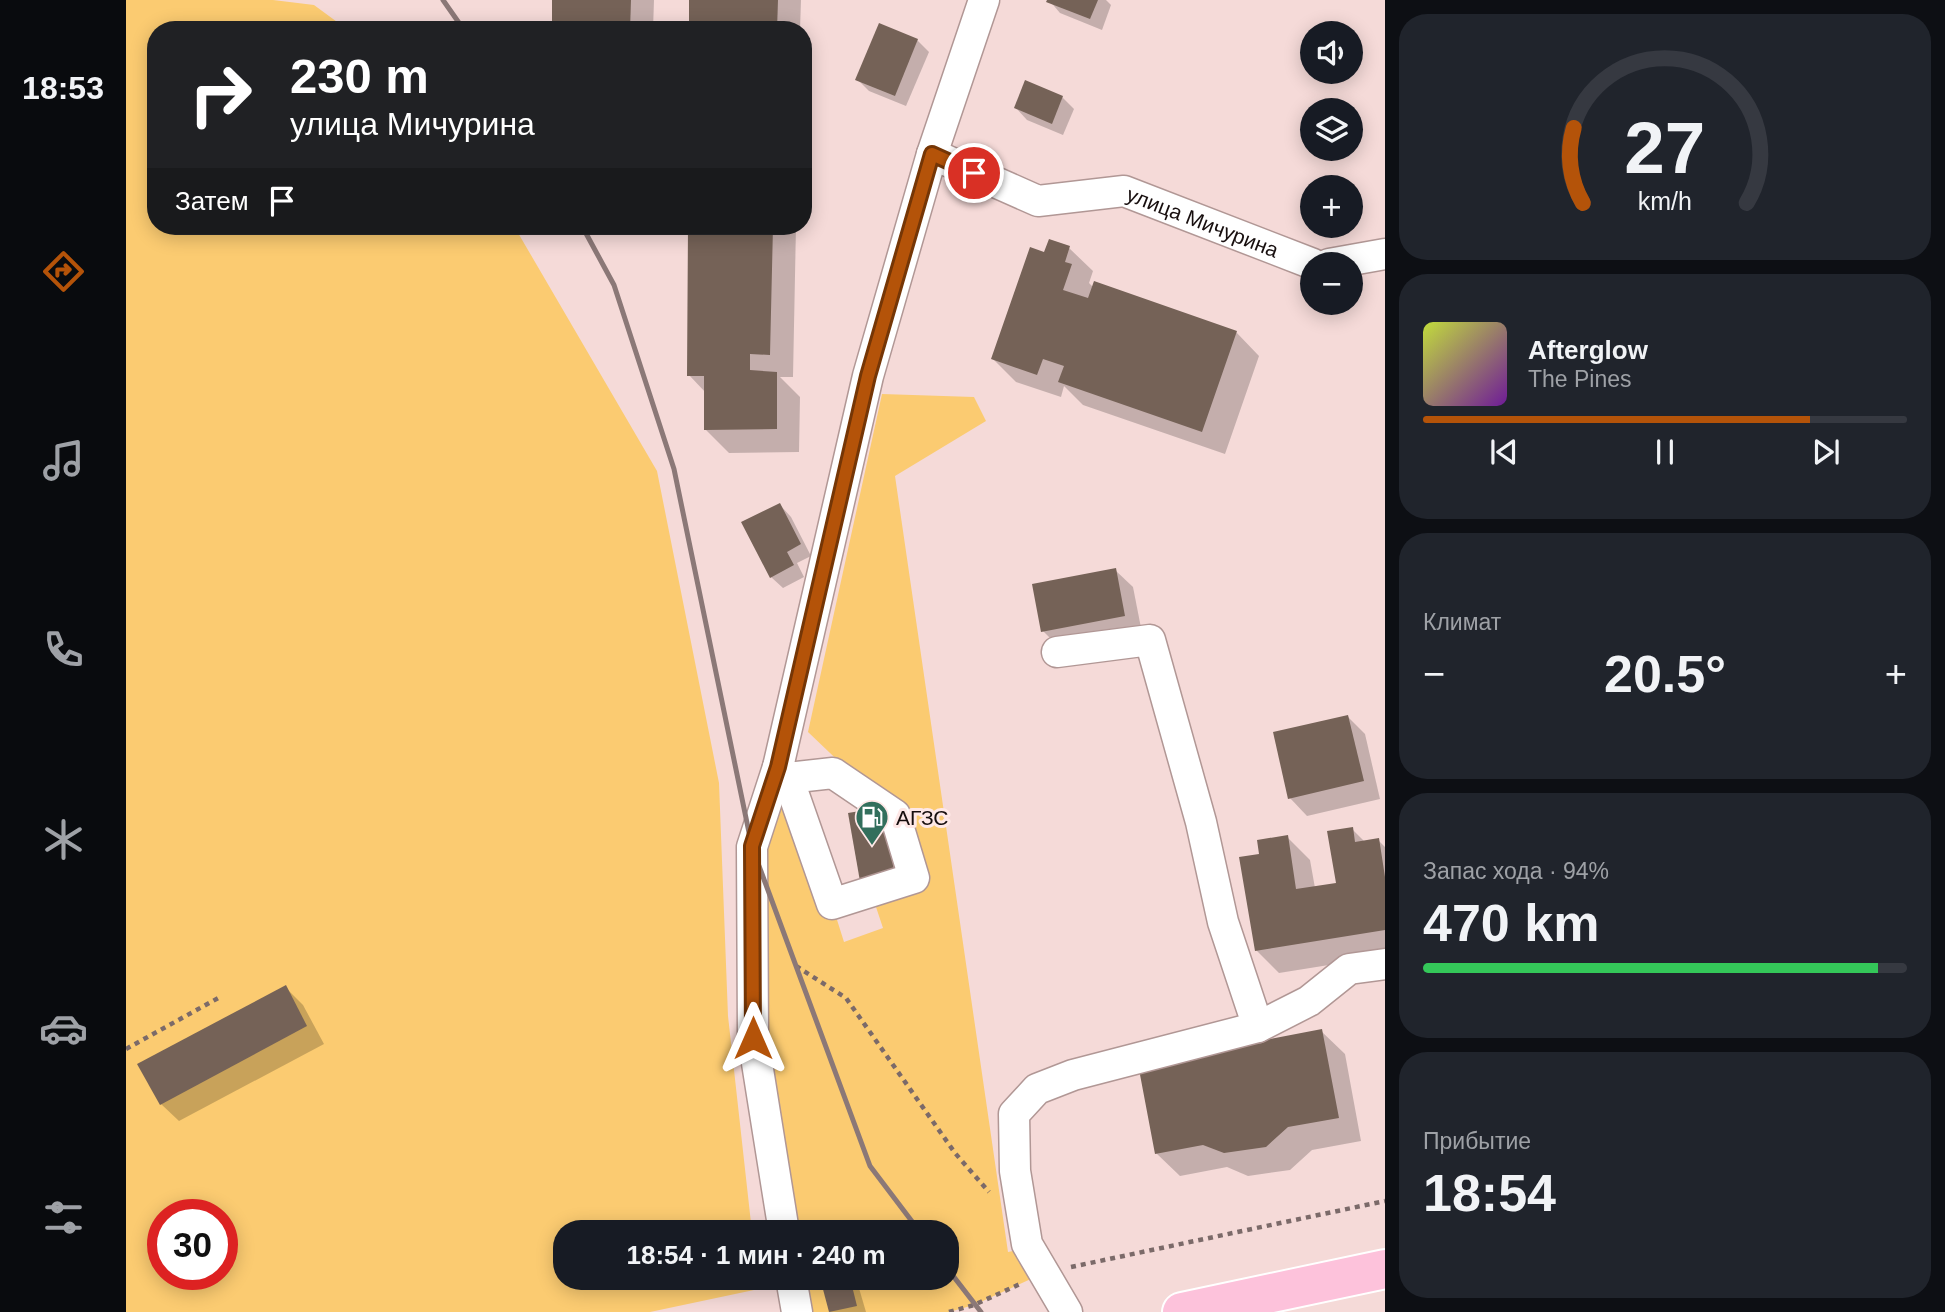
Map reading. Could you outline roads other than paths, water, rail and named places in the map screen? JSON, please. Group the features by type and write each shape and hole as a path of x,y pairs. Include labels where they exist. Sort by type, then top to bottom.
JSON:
{"main road":[{"path":"1182,1312 1385,1269"}],"street":[{"path":"782,1220 753,1038 752,846 783,772 868,376 932,154 984,0"},
{"name":"улица Мичурина","path":"932,154 1038,201 1124,191 1300,259"},
{"path":"1363,258 1385,254"},
{"path":"1057,652 1150,640 1201,822 1223,922 1258,1027"},
{"path":"783,772 833,773 895,815 914,878 832,904 783,772"},
{"path":"1067,1312 1027,1244 1015,1171 1014,1114 1037,1089 1073,1075 1258,1027 1309,1001 1349,969 1385,964"},
{"path":"793,1290 797,1312"}],"railway":[{"path":"443,0 458,21"},
{"path":"587,235 614,285 674,469 752,847 870,1166 911,1220"},
{"path":"959,1284 981,1312"}],"place":[{"name":"АГЗС","path":"872,847"}]}
